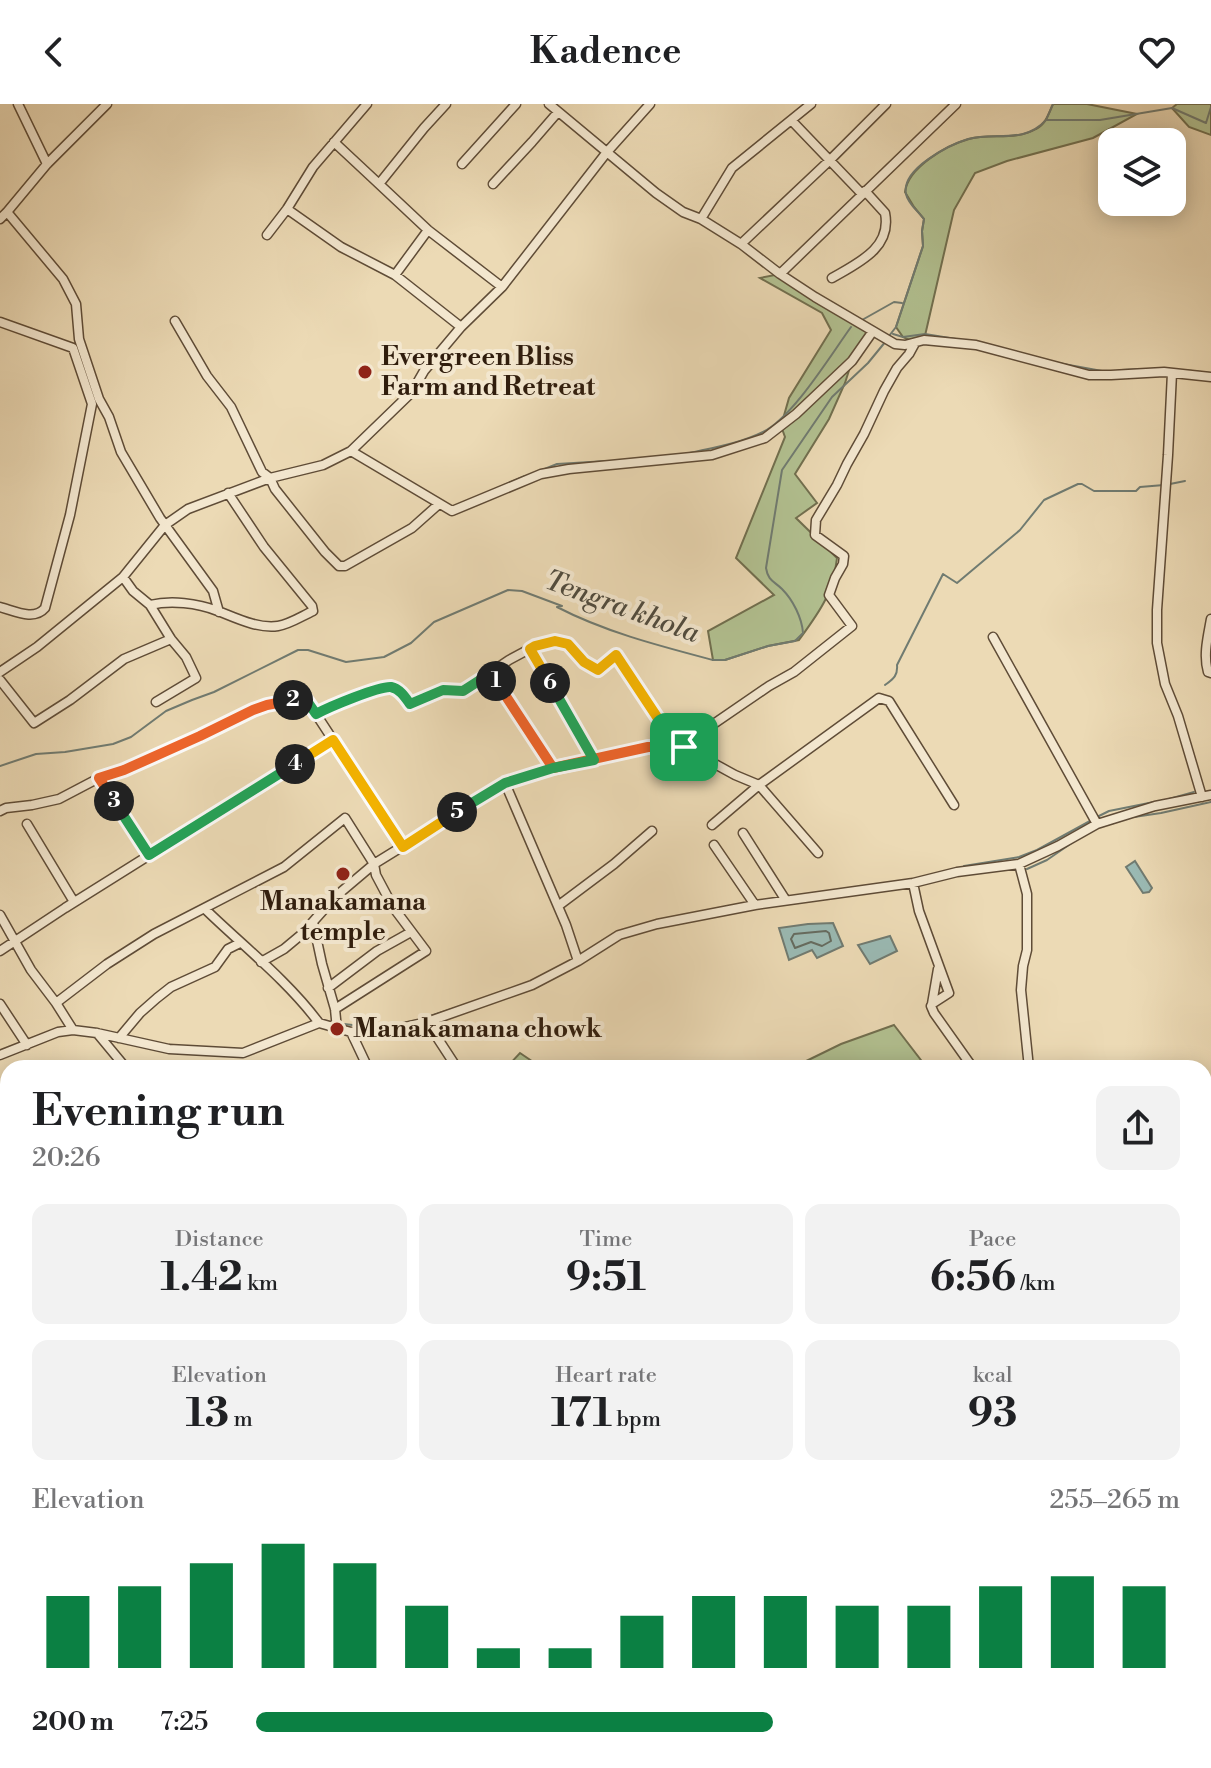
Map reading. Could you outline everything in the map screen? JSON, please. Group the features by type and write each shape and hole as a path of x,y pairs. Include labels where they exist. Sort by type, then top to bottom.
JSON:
{"street":[{"path":"18,104 47,164"},
{"path":"107,104 47,164 3,215 63,279 76,304 79,339 121,452 165,525 213,591 219,612"},
{"path":"267,235 313,167 367,104"},
{"path":"379,184 446,104"},
{"path":"462,164 516,104"},
{"path":"549,104 683,212 701,219 780,274 899,346 924,340 976,345 1089,375 1172,373 1211,377"},
{"path":"0,672 37,647 123,577 165,525 188,509 270,478 323,465 351,451 412,392 424,371 461,327 502,287 607,152 650,104"},
{"path":"701,219 732,168 811,104"},
{"path":"741,244 886,104"},
{"path":"780,274 956,104"},
{"path":"493,184 558,112"},
{"path":"792,121 885,213 886,233 882,242 863,260 832,278"},
{"path":"334,142 428,230 502,287"},
{"path":"287,209 341,247 395,275 461,327"},
{"path":"395,275 428,230"},
{"path":"175,321 207,376 231,407 262,472 339,566 345,566 412,528 439,504"},
{"path":"0,322 73,348 92,404 70,515 45,608 40,614 31,615 0,607"},
{"path":"351,451 452,511 541,474 712,455 765,438 805,406 852,361 873,331"},
{"path":"261,962 284,949 335,897 374,864 505,783 553,768 648,747 684,747 769,686 794,672 852,626 829,595 844,556 815,535 816,520 884,391 915,343"},
{"path":"205,909 319,1023 369,1035 427,1022 532,985 619,935 657,924 785,899 913,883 957,872 1019,864 1058,846 1095,820 1206,796 1158,657 1157,610 1172,373"},
{"path":"150,605 162,602 188,604 271,626 282,625 313,611 228,493"},
{"path":"123,577 133,591 150,605 196,674 196,678 156,702"},
{"path":"1211,619 1206,666 1211,673"},
{"path":"993,637 1095,820"},
{"path":"0,680 34,723 124,659 171,639"},
{"path":"316,714 384,688 394,687 410,704 443,690 463,691 509,660 535,646 555,641 568,644 584,662 598,670 616,655 661,723 684,747 759,785 818,853"},
{"path":"530,649 594,760"},
{"path":"491,673 553,768"},
{"path":"0,811 59,799 99,778 124,770 267,705 305,698 403,847"},
{"path":"712,825 759,785 879,698 889,701 954,805"},
{"path":"0,951 333,740"},
{"path":"99,778 149,855"},
{"path":"505,783 578,961"},
{"path":"56,1003 107,964 154,934 284,867 345,818 374,864 387,897 426,951 335,1009"},
{"path":"27,824 74,902"},
{"path":"558,906 652,831"},
{"path":"743,833 785,899"},
{"path":"714,845 755,905"},
{"path":"1019,864 1027,894 1027,950 1021,990 1028,1060"},
{"path":"913,883 919,911 949,993 932,1004"},
{"path":"0,915 31,970 73,1030"},
{"path":"313,922 335,1009 337,1029"},
{"path":"328,988 377,951 411,932"},
{"path":"119,1038 140,1013 171,987 215,967 228,949 240,943"},
{"path":"938,968 931,1006 967,1060"},
{"path":"0,1004 27,1045"},
{"path":"427,1022 452,1060"},
{"path":"0,1055 58,1032 73,1030 169,1049 243,1053 319,1023"},
{"path":"351,1032 364,1060"},
{"path":"97,1033 118,1060"}],"green space":[{"path":"1053,104 1087,104 1137,114 1111,128 1098,128 1098,135 1093,138 1007,161 975,173 954,210 924,340 915,343 903,337 896,327 923,246 924,219 905,192 913,174 930,158 960,142 977,137 1020,135 1036,129 1045,121"},
{"path":"1177,104 1211,104 1211,135 1189,127 1172,108"},
{"path":"780,274 873,331 852,361 829,419 795,474 817,503 796,518 837,558 835,571 824,602 799,640 725,660 713,660 708,631 774,595 736,558 785,437 781,426 789,398 831,330 822,313 760,278"},
{"path":"894,1025 921,1060 808,1060 841,1044"},
{"path":"520,1053 530,1060 513,1060"}],"water":[{"path":"1135,861 1152,888 1149,892 1143,893 1126,867"},
{"path":"833,923 843,946 817,958 812,950 789,960 779,928"},
{"path":"890,936 897,951 870,964 858,945"}],"waterway":[{"path":"1046,120 1053,104"},
{"name":"Tengra khola","path":"889,336 896,327 923,246 924,219 909,201 906,185 918,167 928,159 968,139 1019,135 1046,120 1100,120 1172,108 1206,123 1211,107"},
{"path":"862,320 894,302 902,303"},
{"path":"685,454 744,440 775,424 810,385 851,327"},
{"path":"893,334 903,337 925,334 962,340"},
{"name":"Tengra khola","path":"0,766 36,754 113,744 131,737 166,711 214,692 298,650 308,650 346,662 384,657 411,643 434,622 508,590 522,591 562,606 557,607 613,631 713,660 725,660 795,641 803,633 799,615 786,593 770,578 766,568 782,470 832,397 886,341"},
{"path":"1058,363 1102,371"},
{"path":"1121,370 1146,369"},
{"path":"1184,370 1210,373"},
{"path":"542,470 557,464 607,461"},
{"path":"465,502 525,476"},
{"path":"1170,484 1185,481"},
{"path":"885,685 896,675 897,665 943,574 957,583 1020,530 1044,500 1078,484 1094,491 1136,491 1140,487 1164,485"},
{"path":"1169,799 1194,792"},
{"path":"1095,818 1109,811 1154,802"},
{"path":"1134,817 1211,802"},
{"path":"964,866 1019,857 1090,821"},
{"path":"1027,869 1047,860 1076,840"},
{"path":"344,1024 378,1028 418,1020 458,1007"}],"place":[{"name":"Evergreen Bliss Farm and Retreat","path":"365,372"},
{"name":"Manakamana temple","path":"343,874"},
{"name":"Manakamana chowk","path":"337,1029"}],"route":[{"path":"684,747 648,747 594,760 578,763 553,768 491,673 463,691 443,690 410,704 394,687 316,714 305,698 267,705 124,770 99,778 149,855 333,740 403,847 505,783 553,768 594,760 530,649 555,641 568,644 584,662 598,670 616,655 661,723 684,747"}]}
